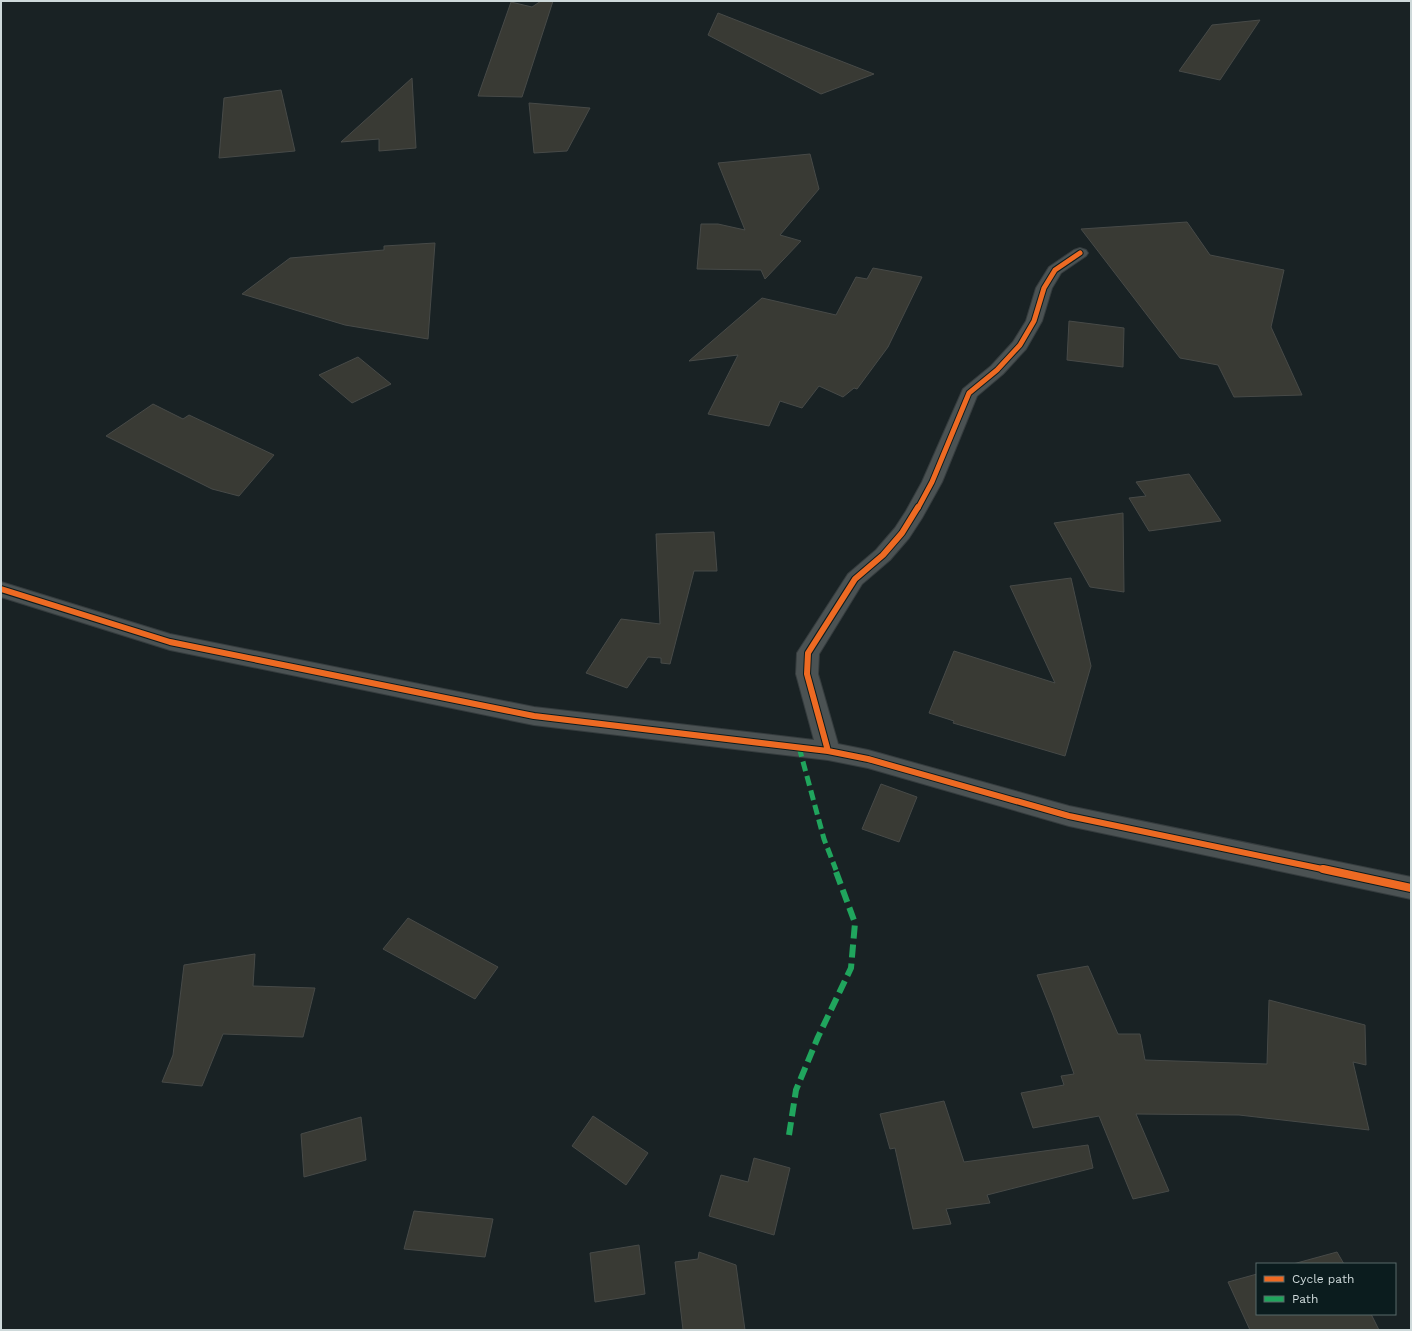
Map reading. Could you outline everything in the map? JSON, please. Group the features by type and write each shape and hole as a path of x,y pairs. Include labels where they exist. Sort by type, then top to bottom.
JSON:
{"street":[{"path":"828,751 807,674 808,653 855,579 883,555 915,513 932,482 969,393 997,370 1020,345 1034,321 1044,288 1055,270 1080,253"},
{"path":"1,589 170,642 534,716 828,751 868,759 1069,816 1411,888"}],"building":[{"path":"541,1 553,1 522,97 478,96 511,2 532,7"},
{"path":"718,13 874,74 821,94 708,35"},
{"path":"1260,20 1220,80 1179,71 1212,25"},
{"path":"412,78 416,148 379,151 379,139 341,142"},
{"path":"281,90 295,151 219,158 224,98"},
{"path":"529,103 590,108 567,151 534,153"},
{"path":"810,154 819,189 780,235 801,241 765,279 761,270 697,269 701,224 718,224 745,230 718,163"},
{"path":"1187,222 1210,255 1284,270 1271,327 1302,395 1234,397 1218,365 1180,358 1081,229"},
{"path":"435,243 428,339 345,325 242,294 290,258 384,250 384,246"},
{"path":"873,268 922,277 888,347 857,389 854,388 843,397 819,386 802,408 780,401 769,426 708,414 738,355 689,361 762,298 836,315 856,277 867,279"},
{"path":"1069,321 1124,328 1123,367 1067,360"},
{"path":"358,357 391,384 352,403 319,375"},
{"path":"153,404 183,419 189,415 274,455 239,496 212,489 106,436"},
{"path":"1189,474 1221,521 1149,531 1129,498 1146,496 1136,482"},
{"path":"1123,513 1124,592 1090,587 1054,523"},
{"path":"714,532 717,571 694,571 670,664 661,663 661,658 648,657 627,688 586,673 621,619 660,624 656,534"},
{"path":"1071,578 1091,666 1065,756 953,723 954,721 929,713 954,651 1055,683 1010,586"},
{"path":"881,784 917,797 899,842 862,829"},
{"path":"408,918 498,967 475,999 383,949"},
{"path":"255,954 253,986 315,988 303,1037 223,1034 202,1086 162,1082 173,1055 184,965"},
{"path":"1088,966 1118,1034 1140,1034 1145,1060 1267,1064 1269,1000 1365,1025 1366,1065 1353,1062 1369,1130 1239,1115 1136,1114 1169,1191 1133,1199 1099,1116 1033,1128 1021,1093 1064,1085 1061,1076 1074,1074 1037,975"},
{"path":"944,1101 964,1162 1088,1145 1093,1168 987,1195 990,1203 946,1209 951,1224 913,1229 895,1148 890,1149 880,1114"},
{"path":"593,1116 648,1153 626,1185 572,1146"},
{"path":"361,1117 366,1160 304,1177 301,1134"},
{"path":"754,1158 790,1168 774,1235 709,1216 721,1175 748,1182"},
{"path":"414,1211 493,1219 485,1257 404,1249"},
{"path":"639,1245 645,1294 595,1302 590,1253"},
{"path":"699,1252 736,1265 745,1330 683,1330 675,1262 698,1259"},
{"path":"1337,1252 1343,1263 1297,1263"},
{"path":"1256,1274 1256,1315 1372,1315 1379,1330 1250,1330 1228,1282"}],"marked path":[{"path":"789,1135 796,1090 818,1037 851,968 855,923 824,839 799,747"}],"cycle path":[{"path":"828,751 807,674 808,653 855,579 883,555 902,533 915,513 932,482 969,393 997,370 1020,345 1034,321 1044,288 1055,270 1080,253"},
{"path":"1,589 170,642 224,654 534,716 828,751 868,759 1069,816 1411,888"}]}
